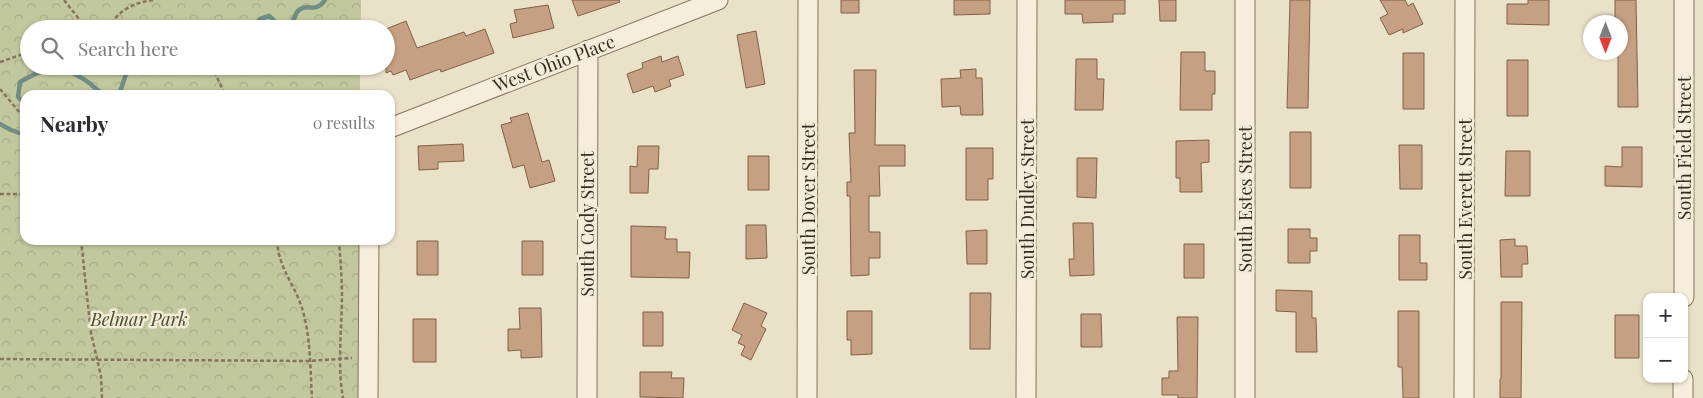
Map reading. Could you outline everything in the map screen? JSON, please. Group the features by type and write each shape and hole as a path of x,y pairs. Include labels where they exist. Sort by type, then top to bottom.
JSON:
{"street":[{"name":"West Ohio Place","path":"395,126 718,0"},
{"name":"South Dover Street","path":"807,398 808,0"},
{"name":"South Dudley Street","path":"1026,398 1027,0"},
{"name":"South Estes Street","path":"1245,0 1245,398"},
{"name":"South Everett Street","path":"1464,398 1465,0"},
{"name":"South Field Street","path":"1684,0 1684,293"},
{"name":"South Cody Street","path":"587,398 588,50"},
{"path":"368,398 369,245"},
{"path":"1683,383 1683,398"}],"path":[{"path":"64,0 80,20"},
{"path":"113,20 121,11 139,3 153,0"},
{"path":"0,62 20,55"},
{"path":"216,75 223,90"},
{"path":"0,89 20,113"},
{"path":"0,194 20,194"},
{"path":"82,245 91,332 99,360 102,398"},
{"path":"278,245 281,265 300,304 309,335 312,398"},
{"path":"339,245 342,294 340,322 341,385 343,398"},
{"path":"0,359 309,361 341,359"}],"green space":[{"name":"Belmar Park","path":"0,0 361,0 361,20 20,20 20,75 360,75 360,90 20,90 20,245 360,245 360,398 0,398"}],"building":[{"path":"572,0 619,0 620,2 578,16"},
{"path":"841,0 859,0 859,13 841,13"},
{"path":"954,0 990,0 990,14 954,15"},
{"path":"1065,0 1125,0 1125,14 1113,14 1113,22 1083,23 1082,14 1065,14"},
{"path":"1159,0 1176,0 1176,21 1160,21"},
{"path":"1290,0 1310,0 1308,108 1287,108"},
{"path":"1380,0 1405,0 1408,6 1413,3 1423,24 1403,33 1403,29 1389,35 1380,18 1388,14"},
{"path":"1528,0 1549,0 1549,25 1507,24 1507,4 1528,4"},
{"path":"1615,0 1636,0 1638,107 1618,107 1618,60 1628,60 1628,15 1615,15"},
{"path":"548,5 554,28 513,38 510,24 517,22 514,10"},
{"path":"406,21 417,48 464,32 466,36 485,29 494,53 441,72 440,69 410,80 406,70 395,74 395,25"},
{"path":"756,31 765,84 746,88 737,35"},
{"path":"1181,52 1205,52 1205,71 1215,71 1215,94 1212,94 1212,110 1180,110"},
{"path":"1403,53 1424,53 1424,109 1403,109"},
{"path":"661,56 662,62 678,56 684,75 669,80 671,86 655,92 653,86 633,93 627,74 643,68 642,63"},
{"path":"1076,59 1097,59 1097,79 1104,79 1103,110 1075,110"},
{"path":"1507,60 1528,60 1528,116 1507,116"},
{"path":"976,69 976,78 982,78 983,115 961,115 960,106 942,107 941,79 961,78 960,70"},
{"path":"854,70 876,70 875,145 905,145 905,166 879,166 880,196 869,196 869,232 880,232 880,258 869,258 869,275 851,276 850,196 847,196 847,182 851,182 849,133 855,133"},
{"path":"528,113 542,162 549,160 555,181 530,188 524,165 513,168 501,125 512,122 510,118"},
{"path":"1290,132 1311,132 1311,188 1290,188"},
{"path":"1209,140 1209,162 1201,163 1202,192 1180,192 1180,178 1176,178 1176,141"},
{"path":"463,144 464,161 438,162 438,169 419,170 418,146"},
{"path":"1399,145 1422,145 1422,189 1400,189"},
{"path":"638,146 659,146 658,169 649,169 648,193 630,193 630,166 637,167"},
{"path":"1622,147 1642,147 1642,187 1605,186 1605,166 1622,167"},
{"path":"966,148 993,148 993,179 988,179 988,200 966,200"},
{"path":"1506,151 1530,151 1530,196 1505,196"},
{"path":"748,156 769,156 769,190 748,190"},
{"path":"1077,158 1097,158 1096,198 1077,197"},
{"path":"1073,223 1093,223 1094,275 1070,276 1069,259 1074,259"},
{"path":"746,225 766,225 767,258 746,259"},
{"path":"631,226 666,227 665,239 677,239 677,252 690,252 689,278 631,277"},
{"path":"1288,229 1310,229 1310,238 1317,238 1317,251 1310,251 1310,263 1288,263"},
{"path":"987,230 987,264 967,264 966,231"},
{"path":"1399,235 1420,235 1420,263 1427,263 1427,280 1399,280"},
{"path":"1515,239 1515,246 1527,246 1528,264 1522,264 1522,277 1501,277 1500,240"},
{"path":"417,241 438,241 438,275 417,275"},
{"path":"522,241 543,241 543,275 522,275"},
{"path":"1184,244 1204,244 1204,278 1184,278"},
{"path":"1276,290 1312,291 1312,318 1316,318 1317,352 1296,352 1296,312 1276,311"},
{"path":"970,293 991,293 990,349 970,349"},
{"path":"1501,302 1522,302 1521,398 1500,398"},
{"path":"744,303 767,313 761,326 766,329 751,360 741,355 745,346 738,343 742,335 732,330"},
{"path":"519,308 541,308 542,357 521,358 521,350 508,351 508,329 520,329"},
{"path":"847,311 872,311 872,354 851,355 851,340 847,340"},
{"path":"1398,311 1419,311 1419,398 1403,398 1402,367 1398,367"},
{"path":"643,312 663,312 663,346 643,346"},
{"path":"1081,314 1101,314 1102,347 1081,347"},
{"path":"1615,315 1639,315 1639,358 1615,358"},
{"path":"1177,317 1198,317 1197,398 1178,398 1178,395 1162,395 1162,378 1169,378 1169,371 1178,371"},
{"path":"413,319 436,319 436,362 413,362"},
{"path":"640,372 672,372 671,378 684,378 683,398 640,397"}],"waterway":[{"path":"293,20 300,9 318,7 325,0"},
{"path":"259,20 269,16 273,20"},
{"path":"20,99 18,97 20,82 33,75"},
{"path":"76,75 97,90"},
{"path":"121,90 126,75"},
{"path":"0,124 20,133"}]}
